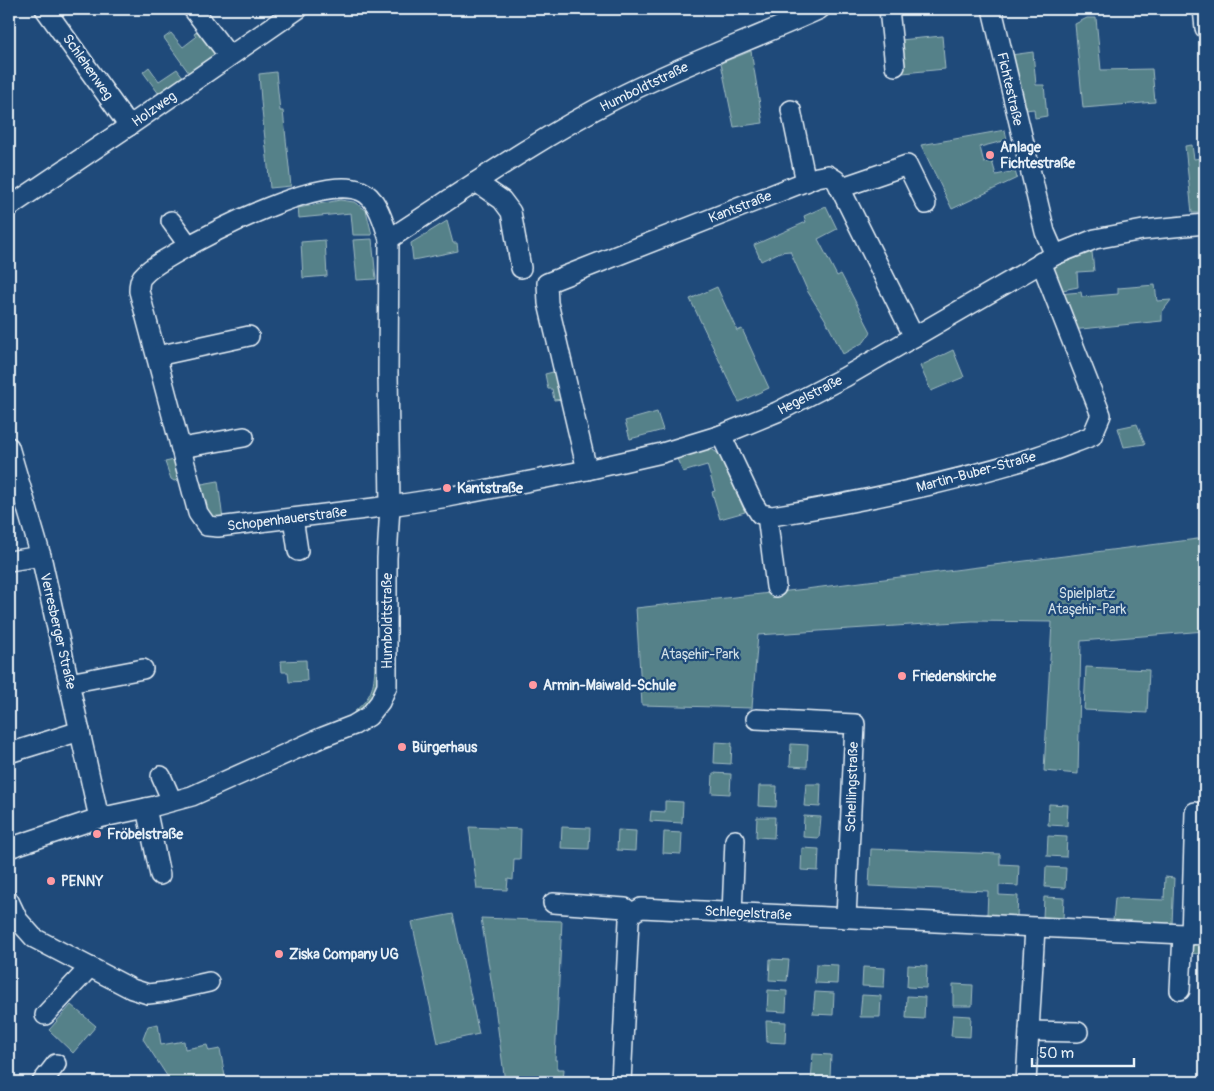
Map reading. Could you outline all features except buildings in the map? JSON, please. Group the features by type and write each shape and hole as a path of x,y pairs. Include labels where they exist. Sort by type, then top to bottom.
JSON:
{"street":[{"name":"Schlehenweg","path":"46,9 129,126"},
{"path":"194,9 229,56"},
{"name":"Holzweg","path":"9,206 298,9"},
{"name":"Humboldtstraße","path":"9,848 99,818 192,796 354,725 369,716 380,702 387,686 387,558 390,506 389,240 530,147 614,100 732,45 776,29 820,9"},
{"path":"889,9 895,66"},
{"name":"Fichtestraße","path":"992,9 1045,232 1048,258"},
{"path":"1203,9 1205,28"},
{"path":"791,110 806,182"},
{"path":"914,337 840,188 907,165 926,204"},
{"name":"Kantstraße","path":"587,470 548,303 547,283 817,177 828,175 836,180 840,188"},
{"path":"476,182 502,200 511,212 522,268"},
{"name":"Schopenhauerstraße","path":"389,240 382,218 372,200 362,191 334,188 285,201 242,219 189,246 151,268 140,278 139,291 198,513 207,526 218,527 390,506"},
{"path":"171,221 189,246"},
{"name":"Hegelstraße","path":"390,506 448,497 587,470 662,453 721,435 810,396 1048,258 1095,239 1143,230 1181,232 1205,224"},
{"name":"Martin-Buber-Straße","path":"767,516 818,509 892,494 1036,457 1092,436 1102,415 1048,258"},
{"path":"157,356 248,336"},
{"path":"721,435 753,503 760,514 767,516 776,586"},
{"path":"180,448 244,437"},
{"name":"Verresberger Straße","path":"9,447 41,556 99,818"},
{"path":"293,518 298,551"},
{"path":"9,561 41,556"},
{"path":"69,683 143,669"},
{"name":"Schellingstraße","path":"756,719 855,724 846,918"},
{"path":"9,753 80,731"},
{"path":"161,776 172,801"},
{"path":"146,808 160,875"},
{"path":"1180,990 1193,935 1195,812"},
{"path":"732,913 735,840"},
{"path":"9,901 18,920 34,938 132,990 148,994 210,982"},
{"path":"553,903 625,908 632,913 629,920 621,1082"},
{"name":"Schlegelstraße","path":"632,913 641,908 648,908 1193,935"},
{"path":"1026,1082 1034,928"},
{"path":"45,1015 90,967"},
{"path":"1029,1030 1078,1032"},
{"path":"42,1082 56,1064"}],"green space":[{"path":"1087,18 1096,18 1101,70 1152,69 1155,102 1083,108 1075,24"},
{"path":"201,28 215,51 215,55 189,73 164,38 171,33 183,47 196,37 194,34"},
{"path":"942,36 945,69 903,73 900,40"},
{"path":"751,51 763,123 734,127 721,63"},
{"path":"1033,52 1036,85 1044,85 1047,116 1035,118 1034,109 1025,110 1011,55"},
{"path":"149,67 159,81 177,69 183,77 159,94 143,72"},
{"path":"276,72 280,111 283,111 291,186 270,188 259,74"},
{"path":"1005,130 1007,140 980,147 984,163 992,161 996,175 1015,171 1017,178 952,209 921,145"},
{"path":"1192,145 1194,159 1202,158 1202,161 1204,160 1205,210 1200,213 1192,213 1185,146"},
{"path":"340,200 354,202 366,210 372,235 353,235 351,213 299,218 298,208"},
{"path":"826,206 837,229 818,239 837,276 841,274 871,332 864,342 843,354 825,319 808,292 790,251 780,252 761,261 754,245 806,222 804,216"},
{"path":"447,221 453,243 457,243 458,251 413,260 411,243"},
{"path":"372,239 376,279 357,280 353,240"},
{"path":"325,240 327,276 303,278 301,242"},
{"path":"1092,252 1094,271 1077,272 1078,287 1057,291 1053,270 1058,265"},
{"path":"1155,285 1157,301 1171,300 1162,312 1162,321 1071,330 1058,294 1081,292 1082,297 1118,294 1118,288"},
{"path":"717,287 737,331 742,329 769,388 739,402 690,299"},
{"path":"953,350 964,377 931,391 920,366"},
{"path":"557,371 563,399 554,400 552,389 548,389 545,374"},
{"path":"657,412 663,430 630,439 625,421"},
{"path":"1137,424 1145,444 1124,447 1118,428"},
{"path":"710,448 719,454 745,512 720,519 712,492 715,491 707,465 683,472 677,459"},
{"path":"174,460 180,480 174,481 171,479 165,462"},
{"path":"218,481 223,520 208,518 196,485"},
{"name":"Ataşehir-Park","path":"1205,538 1205,631 1081,641 1078,774 1044,771 1052,622 972,621 758,635 752,708 642,705 636,608 806,589"},
{"path":"306,660 307,681 289,682 288,672 282,672 281,661"},
{"path":"377,663 381,667 374,694 355,716 354,712 365,701 371,691 375,665"},
{"path":"1086,667 1149,670 1147,713 1084,710"},
{"path":"715,742 732,743 731,764 714,763"},
{"path":"791,744 808,745 807,767 790,766"},
{"path":"713,773 731,774 730,794 712,793"},
{"path":"806,784 821,784 820,807 804,806"},
{"path":"759,786 777,786 776,807 758,806"},
{"path":"665,801 683,802 682,823 650,821 651,811 665,812"},
{"path":"1049,804 1068,805 1067,826 1048,825"},
{"path":"804,816 821,817 819,838 803,837"},
{"path":"757,817 775,817 774,838 756,837"},
{"path":"469,827 521,829 520,859 514,859 513,880 508,879 507,890 477,889"},
{"path":"562,827 590,828 589,849 561,848"},
{"path":"618,830 636,831 635,851 617,850"},
{"path":"664,832 682,833 681,854 663,853"},
{"path":"1048,836 1067,837 1066,857 1047,856"},
{"path":"802,848 819,849 818,871 801,870"},
{"path":"871,849 1000,854 1000,864 1019,865 1018,886 999,885 999,895 1018,896 1017,917 987,915 988,891 869,886"},
{"path":"1046,867 1066,868 1065,888 1045,887"},
{"path":"1165,877 1174,878 1172,924 1113,921 1115,898 1164,900"},
{"path":"1044,897 1064,898 1063,919 1043,917"},
{"path":"453,914 479,1034 438,1043 412,922"},
{"path":"481,918 562,921 555,1060 557,1060 557,1069 564,1069 563,1082 505,1082"},
{"path":"1187,944 1205,945 1205,989 1201,988 1202,954 1187,953"},
{"path":"770,959 789,960 787,981 769,980"},
{"path":"816,964 838,965 837,984 815,983"},
{"path":"908,965 927,966 926,988 907,987"},
{"path":"863,967 885,968 884,987 862,986"},
{"path":"953,984 973,985 972,1006 953,1006"},
{"path":"768,990 787,991 786,1012 767,1011"},
{"path":"815,992 834,993 833,1015 813,1014"},
{"path":"862,995 881,996 880,1017 860,1017"},
{"path":"907,996 925,997 924,1019 906,1018"},
{"path":"71,1005 96,1026 73,1053 49,1030"},
{"path":"953,1015 971,1016 970,1037 951,1036"},
{"path":"766,1021 786,1022 785,1043 767,1042"},
{"path":"158,1024 161,1045 184,1041 185,1049 207,1045 209,1051 220,1049 226,1082 171,1082 143,1039 148,1026"},
{"path":"813,1054 831,1055 830,1077 849,1077 848,1082 811,1082"}],"place":[{"name":"Anlage Fichtestraße","path":"990,155"},
{"name":"Kantstraße","path":"447,488"},
{"name":"Friedenskirche","path":"902,676"},
{"name":"Armin-Maiwald-Schule","path":"533,685"},
{"name":"Bürgerhaus","path":"402,747"},
{"name":"Fröbelstraße","path":"97,834"},
{"name":"PENNY","path":"51,881"},
{"name":"Ziska Company UG","path":"279,954"}],"park label":[{"name":"Spielplatz Ataşehir-Park","path":"1087,602"}]}
